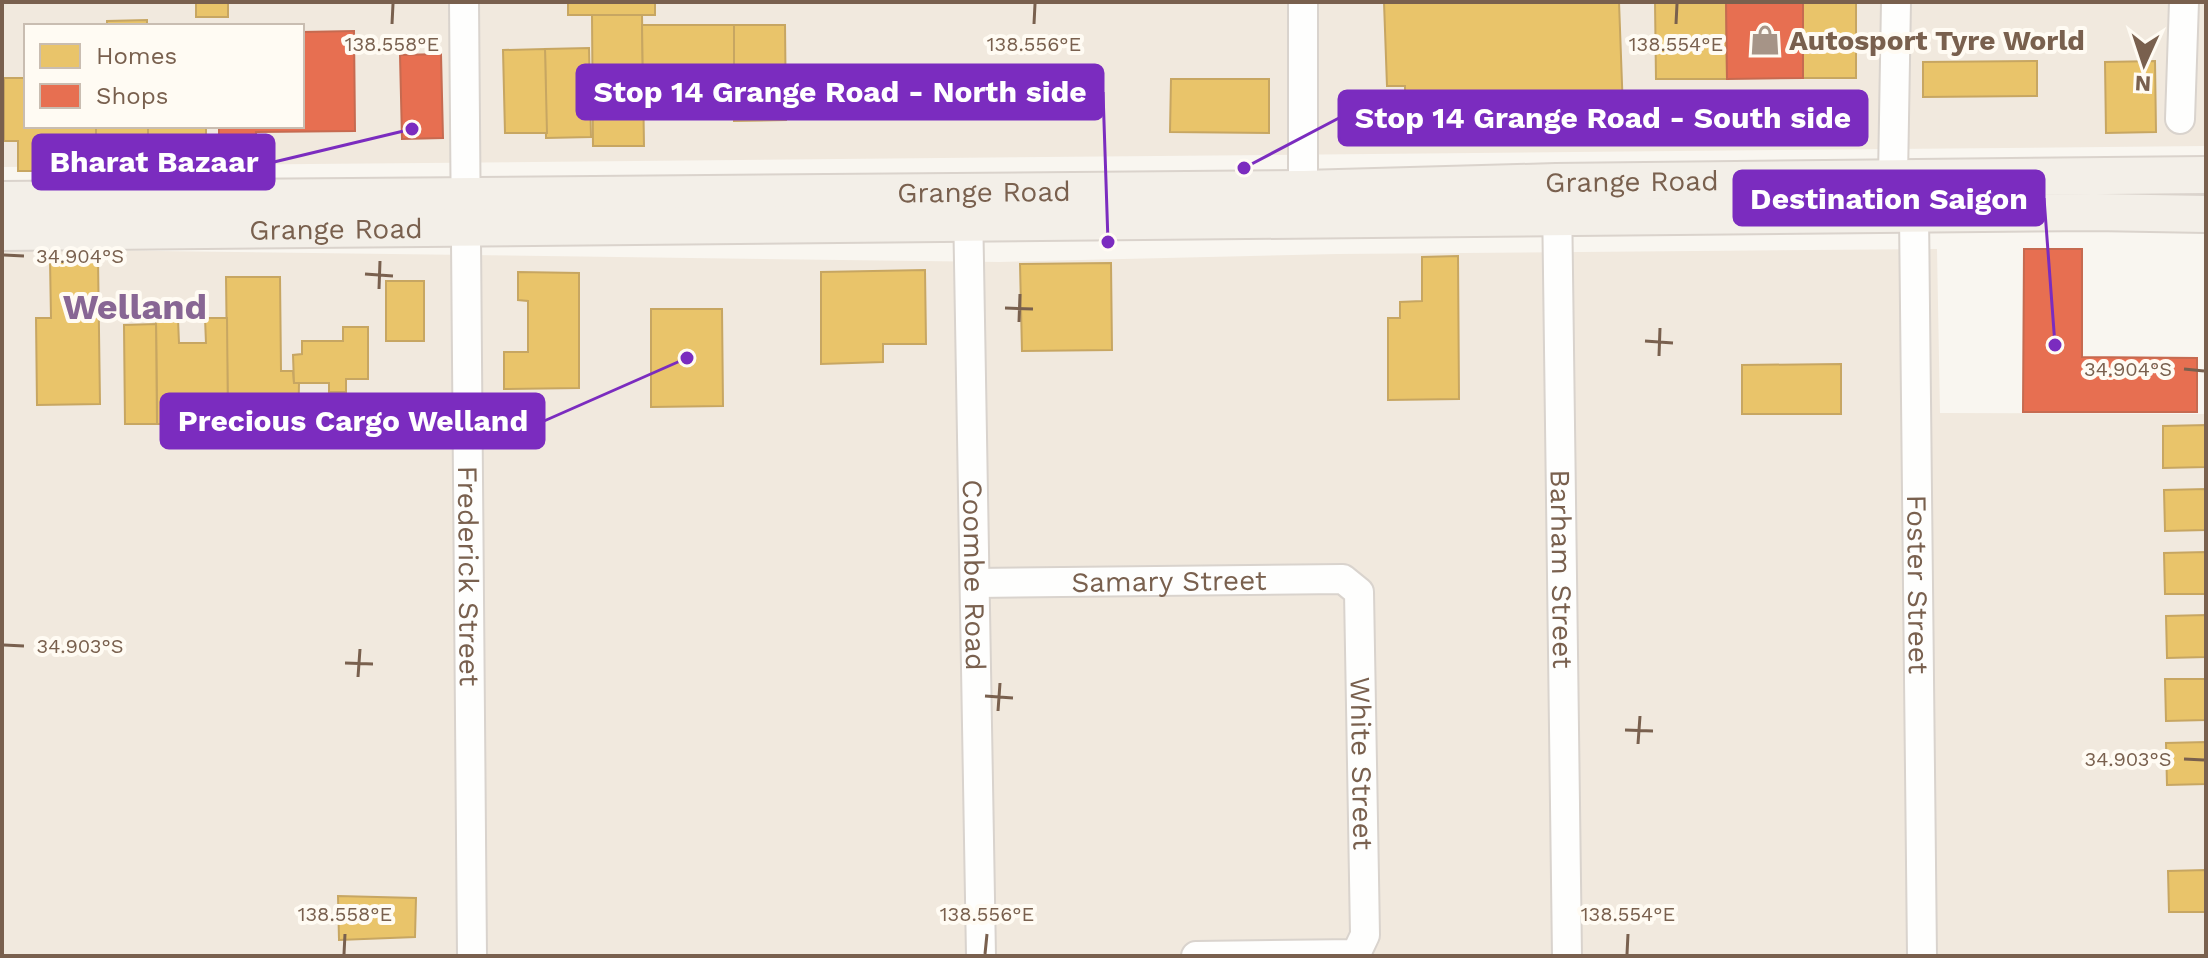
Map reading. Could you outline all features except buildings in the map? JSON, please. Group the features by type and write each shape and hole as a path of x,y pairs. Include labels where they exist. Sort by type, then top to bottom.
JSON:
{"main road":[{"name":"Grange Road","path":"1303,204 1556,182 2206,175"},
{"name":"Grange Road","path":"2,200 466,212 1303,204 1558,218 2206,214"},
{"name":"Grange Road","path":"2,232 466,212"}],"street":[{"name":"Frederick Street","path":"464,2 472,956"},
{"path":"1303,2 1303,204"},
{"path":"1896,2 1893,177 1914,214"},
{"path":"2180,119 2184,2"},
{"name":"Barham Street","path":"1556,182 1567,956"},
{"name":"Coombe Road","path":"968,208 981,956"},
{"name":"Foster Street","path":"1914,214 1922,956"},
{"name":"Samary Street","path":"975,583 1343,579 1359,592"},
{"name":"White Street","path":"1196,956 1356,954 1365,935 1359,592"}],"shaded area":[{"path":"2,2 2206,2 2206,146 2,167"},
{"path":"2,249 1000,262 1337,254 1937,249 1940,413 2206,414 2206,956 2,956"}],"place":[{"name":"Autosport Tyre World","path":"1765,40"},
{"name":"Bharat Bazaar","path":"412,129"},
{"name":"Stop 14 Grange Road - South side","path":"1244,168"},
{"name":"Stop 14 Grange Road - North side","path":"1108,242"},
{"name":"Destination Saigon","path":"2055,345"},
{"name":"Precious Cargo Welland","path":"687,358"}],"district":[{"name":"Welland","path":"135,307"}]}
